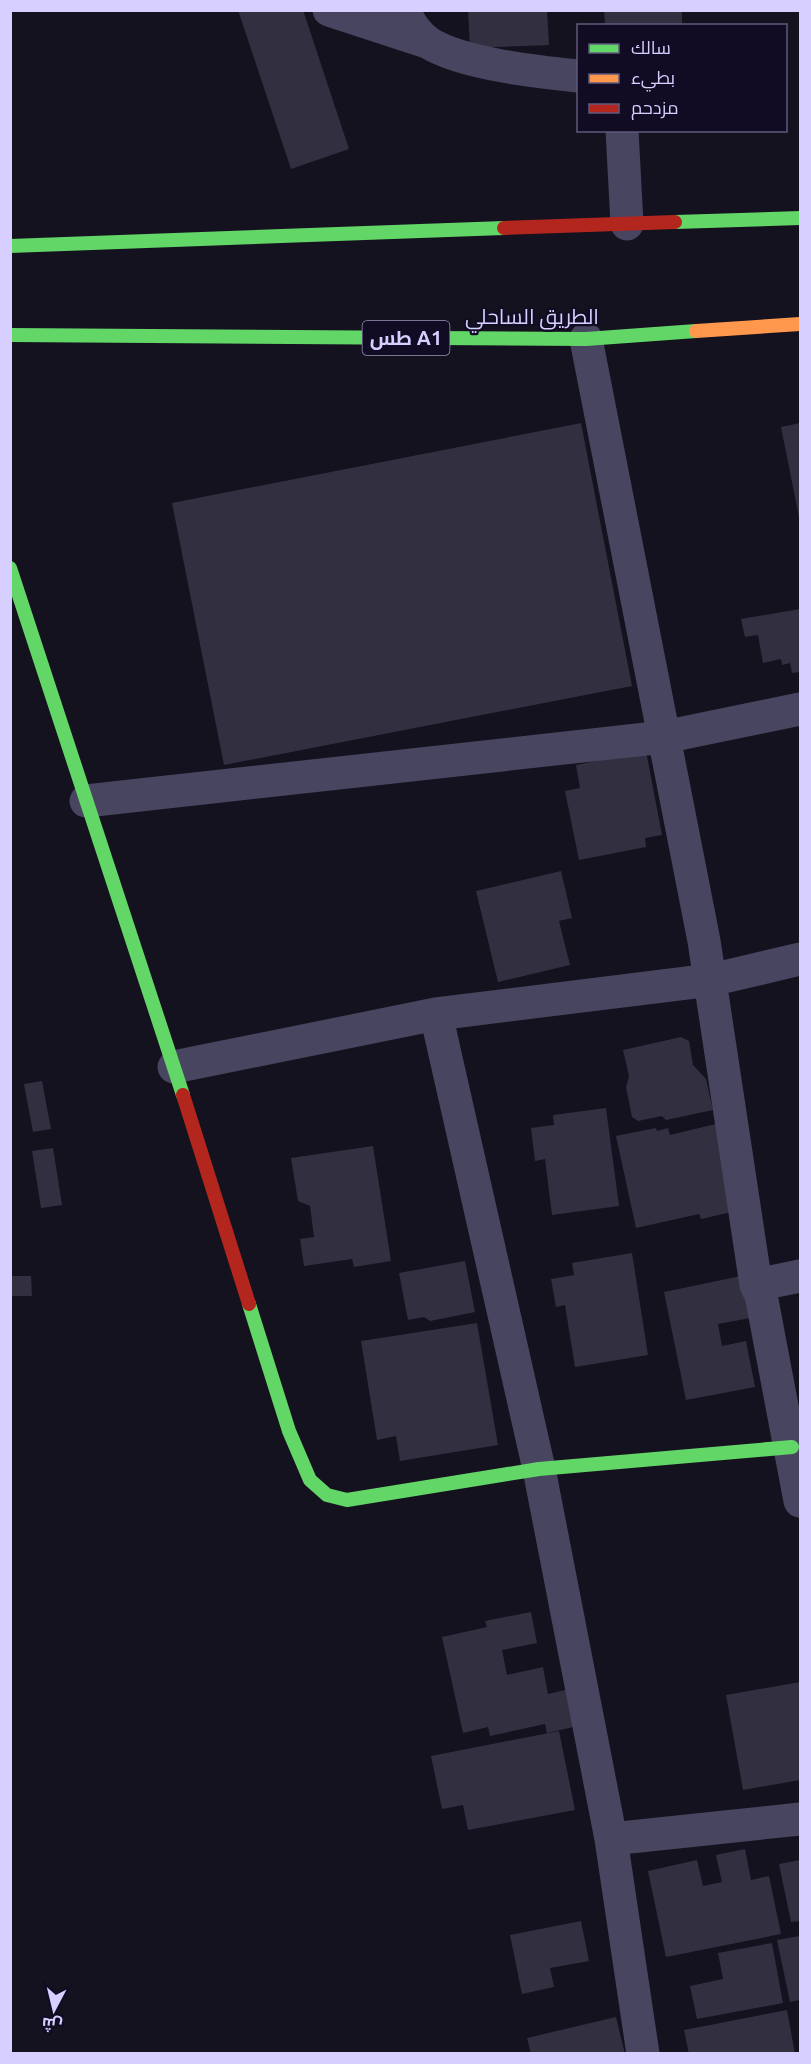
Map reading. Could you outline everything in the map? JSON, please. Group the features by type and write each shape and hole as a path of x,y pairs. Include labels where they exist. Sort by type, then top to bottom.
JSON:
{"main road":[{"path":"10,246 801,218"},
{"name":"الطريق الساحلي","path":"10,335 586,339 801,324"},
{"path":"10,568 174,1067 289,1431 310,1480 327,1495 348,1500 539,1469 792,1447"}],"street":[{"path":"329,10 428,42 461,56 536,71 577,76"},
{"path":"405,10 407,21 428,42"},
{"path":"622,132 627,224"},
{"path":"586,339 711,980 756,1285 761,1295 801,1502"},
{"path":"86,801 664,737 801,709"},
{"path":"174,1067 436,1014 711,980 801,959"},
{"path":"436,1014 539,1469 611,1839 643,2054"},
{"path":"756,1285 801,1276"},
{"path":"611,1839 801,1819"}],"building":[{"path":"238,10 303,10 349,149 291,169"},
{"path":"468,10 547,10 549,45 470,48"},
{"path":"604,10 682,10 682,24 605,24"},
{"path":"581,423 632,686 224,765 172,503"},
{"path":"800,423 800,517 799,517 781,427"},
{"path":"800,609 800,672 792,673 790,663 782,665 781,659 763,663 758,635 745,637 741,619"},
{"path":"646,751 662,835 645,838 646,847 579,860 565,791 580,788 576,765"},
{"path":"561,871 572,918 559,921 570,965 498,982 476,891"},
{"path":"681,1037 689,1041 693,1065 706,1079 713,1110 666,1120 662,1116 638,1121 632,1117 626,1087 629,1076 623,1050"},
{"path":"42,1081 51,1129 33,1132 24,1084"},
{"path":"606,1108 619,1206 552,1215 545,1159 535,1161 531,1128 554,1125 553,1115"},
{"path":"724,1122 736,1211 701,1219 699,1214 636,1228 616,1136 656,1128 657,1131 668,1128 670,1135"},
{"path":"373,1146 391,1261 354,1267 352,1259 304,1266 300,1239 314,1237 310,1206 298,1201 291,1158"},
{"path":"53,1148 62,1205 41,1208 32,1151"},
{"path":"632,1253 648,1355 575,1367 565,1305 556,1307 551,1279 574,1275 572,1263"},
{"path":"465,1261 475,1312 430,1321 424,1317 408,1320 399,1273"},
{"path":"10,1276 31,1276 32,1296 10,1296"},
{"path":"741,1276 750,1318 718,1324 722,1346 746,1341 755,1387 686,1400 664,1292"},
{"path":"477,1323 498,1445 400,1461 396,1436 377,1440 361,1341"},
{"path":"531,1612 537,1643 502,1650 507,1675 543,1667 548,1694 570,1689 578,1726 547,1733 545,1724 490,1736 488,1727 463,1733 442,1637 487,1627 485,1621"},
{"path":"800,1682 800,1780 743,1790 726,1695"},
{"path":"559,1731 575,1810 468,1830 463,1805 442,1809 431,1756"},
{"path":"745,1849 751,1880 769,1876 781,1934 666,1957 648,1871 697,1860 703,1886 722,1882 716,1855"},
{"path":"800,1860 800,1921 791,1922 779,1864"},
{"path":"581,1921 589,1961 550,1968 554,1987 522,1994 510,1935"},
{"path":"800,1936 800,2000 790,2002 777,1940"},
{"path":"772,1943 783,2003 697,2019 690,1986 723,1979 718,1953"},
{"path":"787,2010 795,2054 689,2054 684,2030"},
{"path":"616,2017 625,2054 531,2054 527,2038"}],"traffic: fast":[{"path":"675,222 800,218"},
{"path":"10,246 504,228"},
{"path":"10,335 586,339 696,331"},
{"path":"10,568 183,1095"},
{"path":"249,1304 289,1431 310,1480 327,1495 347,1500 539,1469 792,1447"}],"traffic: slow":[{"path":"696,331 800,324"}],"traffic: jam":[{"path":"504,228 675,222"},
{"path":"183,1095 249,1304"}]}
